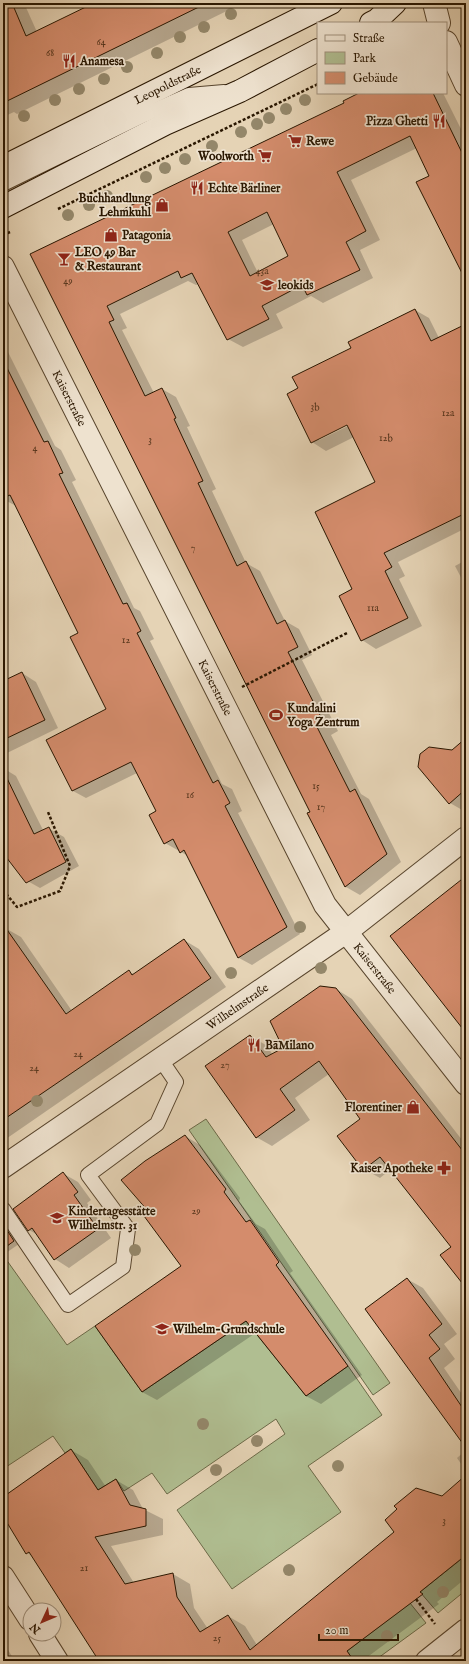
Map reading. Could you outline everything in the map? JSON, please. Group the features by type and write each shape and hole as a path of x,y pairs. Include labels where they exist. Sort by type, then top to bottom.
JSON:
{"street":[{"name":"Leopoldstraße","path":"4,169 331,3"},
{"path":"373,22 395,3"},
{"path":"434,3 439,22"},
{"path":"447,44 466,85"},
{"path":"3,207 165,124 240,91 317,51"},
{"name":"Kaiserstraße","path":"3,267 325,905 466,1084"},
{"name":"Wilhelmstraße","path":"3,1167 346,932 466,838"},
{"path":"3,1577 22,1607"},
{"path":"427,1661 458,1637"},
{"path":"45,1642 58,1661"}],"lane":[{"path":"4,169 144,115 189,95 240,91"},
{"path":"3,1209 68,1305 123,1267 128,1229 88,1175 157,1124 176,1082 160,1060"}],"path":[{"path":"53,212 317,84"},
{"path":"3,235 17,229"},
{"path":"220,698 347,633"},
{"path":"3,890 17,907 60,891 70,866 48,812"},
{"path":"416,1599 458,1637"}],"green space":[{"path":"206,1119 390,1383 373,1395 189,1130"},
{"path":"3,1255 67,1345 95,1326 142,1392 246,1321 306,1396 348,1366 382,1415 308,1466 341,1512 232,1589 177,1510 285,1434 276,1419 167,1494 152,1473 124,1491 116,1479 98,1490 71,1449 65,1453 53,1436 3,1469"},
{"path":"464,1557 466,1559 466,1590 438,1613 420,1592"},
{"path":"410,1603 426,1623 374,1661 354,1661 347,1651"}],"building":[{"path":"3,3 12,3 26,36 94,3 207,3 3,103"},
{"path":"357,94 433,94 466,161 466,281 416,182 429,176 410,136 337,172 366,231 346,242 360,270 307,295 302,285 262,306 269,319 227,340 192,273 181,278 178,271 107,306 114,320 109,322 145,396 162,388 176,418 174,419 203,481 198,483 237,566 246,561 277,624 285,620 298,647 288,652 324,723 317,727 350,792 355,789 387,854 345,887 307,813 310,812 30,254 344,103 343,101","holes":["267,212 288,256 250,276 228,232"]},
{"path":"415,309 431,341 466,324 466,513 384,553 392,567 385,571 408,618 361,641 339,596 352,589 315,512 375,482 347,425 311,443 287,394 298,388 292,377 351,348 348,342"},
{"path":"3,360 44,442 48,441 63,473 59,474 123,604 127,603 141,631 137,633 213,783 218,780 230,803 225,806 287,927 238,958 184,850 180,853 173,839 164,844 149,815 156,811 131,762 72,791 46,740 106,709 70,637 78,633 10,495 3,498"},
{"path":"22,672 45,720 3,740 3,681"},
{"path":"466,738 466,789 449,804 418,767 420,754 429,747 452,750"},
{"path":"3,770 34,834 49,827 66,862 26,883 3,853"},
{"path":"466,876 466,1033 390,936"},
{"path":"3,924 66,1014 129,970 132,975 184,939 211,978 3,1120"},
{"path":"320,986 336,988 466,1155 466,1288 440,1255 451,1247 380,1157 363,1170 337,1136 360,1119 319,1061 280,1089 295,1110 256,1138 205,1066 250,1035 266,1057 283,1048 270,1021"},
{"path":"185,1135 226,1189 224,1192 246,1222 250,1220 279,1262 276,1265 348,1366 306,1396 246,1321 142,1392 95,1326 181,1266 144,1216 148,1211 121,1180 145,1161"},
{"name":"Kindertagesstätte Wilhelmstr. 31","path":"63,1172 78,1192 74,1195 98,1229 54,1260 32,1228 28,1231 13,1209"},
{"path":"3,1224 14,1241 3,1249"},
{"path":"407,1278 442,1324 429,1335 440,1349 429,1358 466,1413 466,1448 365,1309"},
{"path":"71,1449 98,1490 116,1479 130,1505 146,1509 146,1526 95,1537 125,1584 173,1573 177,1597 200,1632 228,1615 250,1650 394,1532 385,1520 397,1509 394,1506 416,1488 442,1496 466,1475 466,1555 420,1592 423,1594 347,1651 354,1661 99,1661 29,1552 26,1554 3,1516 3,1497"}],"place":[{"name":"Anamesa","path":"69,61"},
{"name":"Pizza Ghetti","path":"439,121"},
{"name":"Rewe","path":"295,141"},
{"name":"Woolworth","path":"265,156"},
{"name":"Echte Bärliner","path":"197,188"},
{"name":"Buchhandlung Lehmkuhl","path":"162,205"},
{"name":"Patagonia","path":"111,235"},
{"name":"LEO 49 Bar & Restaurant","path":"64,259"},
{"name":"leokids","path":"267,285"},
{"name":"Kundalini Yoga Zentrum","path":"276,715"},
{"name":"BāMilano","path":"254,1045"},
{"name":"Florentiner","path":"413,1107"},
{"name":"Kaiser Apotheke","path":"444,1168"},
{"name":"Kindertagesstätte Wilhelmstr. 31","path":"57,1218"},
{"name":"Wilhelm-Grundschule","path":"162,1329"}]}
